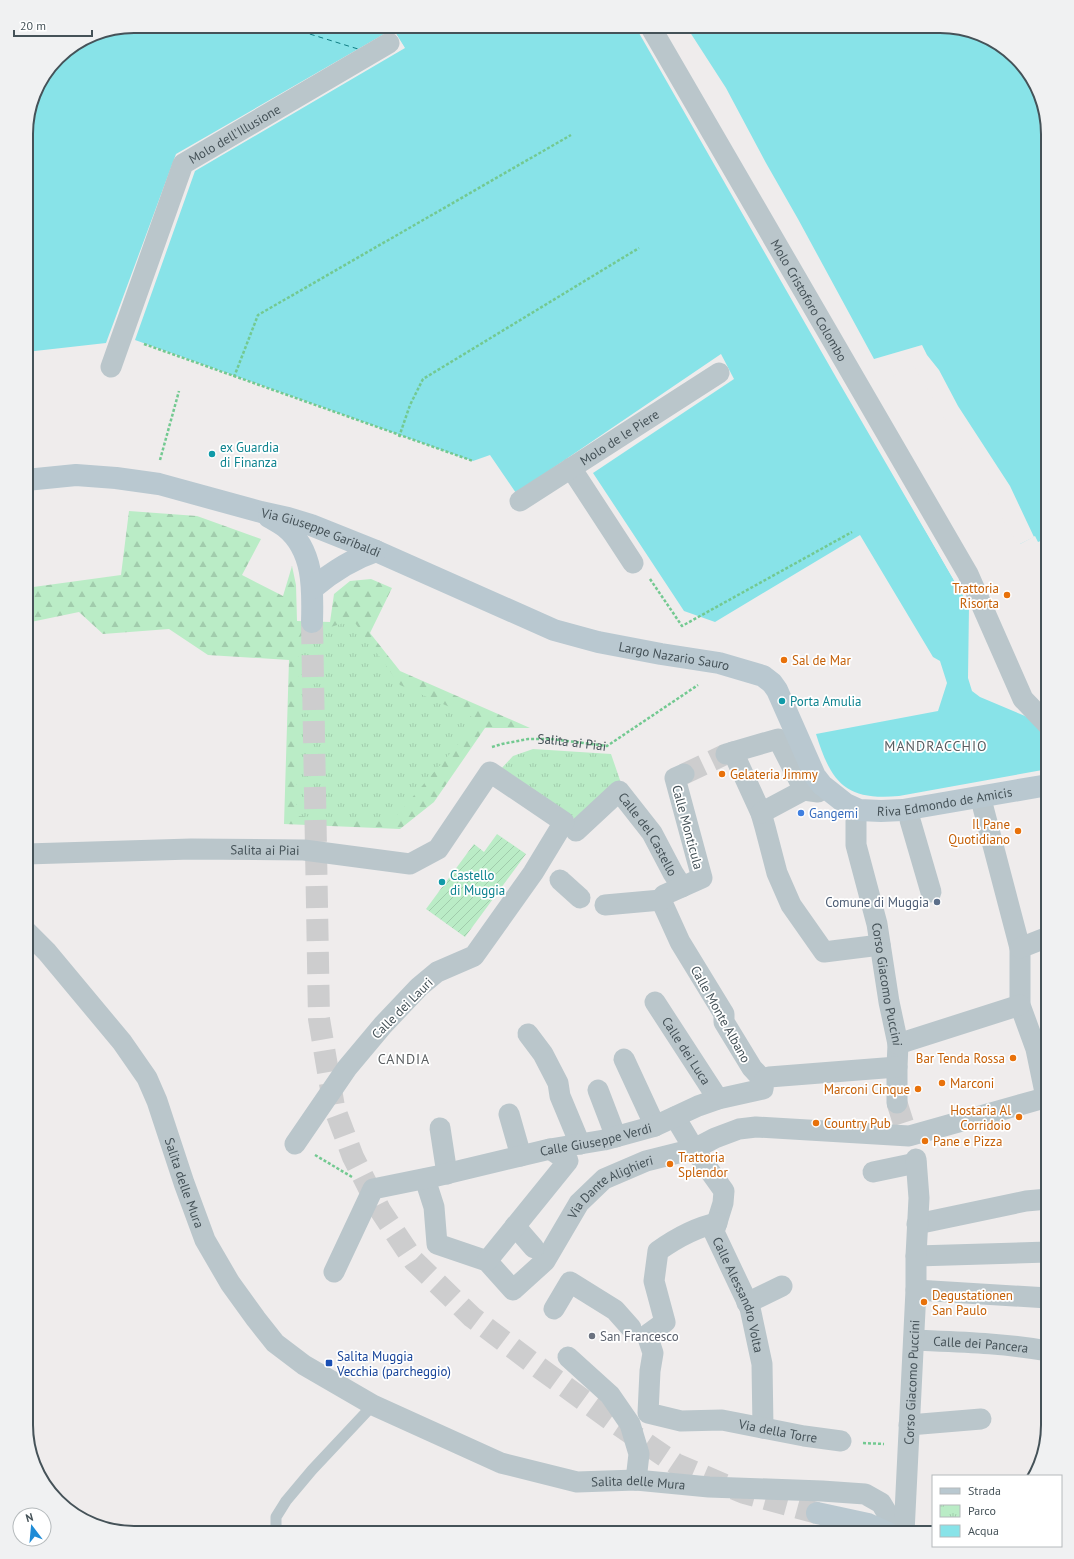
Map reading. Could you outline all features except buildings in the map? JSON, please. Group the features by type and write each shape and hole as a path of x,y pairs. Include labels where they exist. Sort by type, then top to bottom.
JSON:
{"main road":[{"name":"Via Giuseppe Garibaldi","path":"33,479 76,475 116,478 159,484 288,518 311,525 376,551 554,630"},
{"path":"261,512 285,527 299,543 309,566 313,588 312,622"},
{"path":"313,588 344,565 361,556 376,551"},
{"name":"Largo Nazario Sauro","path":"554,630 598,642 719,663 762,676 772,682 782,701"},
{"name":"Riva Edmondo de Amicis","path":"782,701 815,776 826,789 846,804 859,810 903,810 1041,786"},
{"path":"817,1513 872,1526"}],"street":[{"name":"Molo Cristoforo Colombo","path":"654,33 968,574 1024,699 1041,717"},
{"name":"Molo dell'Illusione","path":"111,367 183,164 389,43"},
{"name":"Molo de le Piere","path":"520,501 719,373"},
{"path":"571,468 640,568"},
{"path":"763,820 812,791 778,739 729,753 763,820 777,873 791,905 824,952 880,945"},
{"name":"Salita ai Piai","path":"33,854 191,849 304,850 410,864 438,850 490,772"},
{"name":"Calle dei Lauri","path":"295,1144 347,1068 383,1024 437,972 474,956 549,870 564,822 490,772"},
{"name":"Calle Monticula","path":"605,905 661,900 664,895 702,878 675,778 684,774"},
{"name":"Calle del Castello","path":"576,831 619,791 652,833 682,888"},
{"path":"983,807 1020,948 1020,1006 1039,1035 1041,1050"},
{"path":"910,820 931,892"},
{"name":"Corso Giacomo Puccini","path":"856,821 856,845 877,924 889,1002 898,1044 896,1067 897,1103"},
{"path":"549,870 580,898"},
{"name":"Calle Monte Albano","path":"661,900 680,942 724,1014 724,1022 752,1068 764,1081"},
{"name":"Salita delle Mura","path":"33,938 47,952 122,1042 147,1078 157,1101 184,1183 205,1240 230,1283 275,1343 304,1365 373,1404 501,1464 577,1482 636,1480 709,1488 822,1491 865,1494 881,1503 895,1526"},
{"path":"1020,948 1041,940"},
{"name":"Calle dei Luca","path":"655,1002 718,1099"},
{"path":"898,1044 1020,1006"},
{"path":"528,1034 543,1054 558,1083 560,1096 580,1144"},
{"path":"624,1059 655,1126"},
{"name":"Calle Giuseppe Verdi","path":"373,1189 425,1179 550,1149 616,1137 655,1126 718,1099 763,1089 764,1081 769,1077 896,1067"},
{"path":"598,1090 616,1137"},
{"name":"Via Dante Alighieri","path":"487,1261 513,1290 545,1261 579,1203 604,1179 646,1161 694,1149 715,1138 739,1129 756,1127 911,1146 1041,1099"},
{"path":"509,1114 521,1156"},
{"name":"Calle Alessandro Volta","path":"676,1117 694,1149 724,1190 714,1232 750,1308 762,1364 763,1428"},
{"path":"440,1128 447,1174"},
{"path":"873,1172 911,1146"},
{"name":"Corso Giacomo Puccini","path":"904,1526 914,1340 919,1198 911,1146"},
{"path":"425,1179 434,1208 437,1244 487,1261 568,1162 550,1149"},
{"path":"334,1272 373,1189"},
{"path":"917,1224 1041,1200"},
{"path":"554,1308 570,1282 615,1310 637,1330 665,1322 654,1281 658,1250 709,1225 717,1223"},
{"path":"515,1226 534,1248"},
{"path":"916,1256 1041,1252"},
{"path":"747,1303 782,1286"},
{"path":"916,1290 1041,1298"},
{"name":"Via della Torre","path":"637,1330 653,1353 650,1371 648,1413 681,1421 722,1420 804,1436 841,1441"},
{"name":"Calle dei Pancera","path":"914,1340 984,1343 1041,1350"},
{"path":"568,1357 610,1395 630,1424 639,1454 636,1480"},
{"path":"909,1425 981,1419"}],"lane":[{"path":"276,1526 276,1517 286,1501 373,1404"}],"path":[{"path":"234,377 258,315 571,135"},
{"path":"399,437 410,405 423,379 639,248"},
{"path":"142,343 473,461"},
{"path":"160,462 179,391"},
{"path":"640,568 682,626 852,532"},
{"name":"Salita ai Piai","path":"488,749 502,744 528,740 551,739 607,746 703,682"},
{"path":"295,1144 373,1189"},
{"path":"841,1441 909,1447"}],"green space":[{"path":"129,511 197,516 261,539 242,575 283,596 292,566 296,585 297,621 330,622 334,594 350,581 371,579 392,588 370,633 400,671 530,728 485,728 434,802 400,829 284,824 289,660 208,655 169,629 103,634 79,612 33,622 33,587 121,575"},
{"path":"353,620 400,685 479,720 391,822 296,816 299,637"},
{"path":"533,749 611,754 621,783 576,820 500,770 513,756"},
{"path":"497,834 526,854 465,937 426,909 474,844 484,852"}],"water":[{"path":"127,33 386,33 176,154 106,343 33,351 33,127 36,108 43,89 54,72 67,58 83,47 108,36"},
{"path":"396,33 639,33 969,606 968,678 972,691 980,697 1025,716 1039,725 1041,729 1041,770 899,796 881,797 865,795 853,791 843,785 835,776 828,765 816,734 938,711 947,683 940,661 933,657 860,535 715,622 684,611 593,473 734,379 721,354 516,493 490,455 473,461 135,340 195,171 405,48"},
{"path":"667,33 947,33 973,38 985,43 1002,54 1020,72 1027,83 1038,108 1041,134 1041,541 1038,542 1035,536 1020,544 915,364 872,384"}],"pier":[{"path":"386,33 390,33 177,155"},
{"path":"394,33 404,47 193,171 133,340 193,169 403,47"},
{"path":"640,33 957,581 955,582"},
{"path":"665,33 691,33 726,88 874,359 922,345 927,355 939,370 958,406 1010,486 1034,537 1018,545 914,366 873,386 870,385"}],"ferry route":[{"path":"307,33 358,49"}],"tunnel":[{"path":"312,622 319,1019 334,1107 353,1157 380,1210 414,1261 472,1317 611,1420 676,1464 744,1493 817,1513"},
{"path":"684,774 726,754"},
{"path":"897,1103 905,1128"}],"place":[{"name":"ex Guardia di Finanza","path":"212,454"},
{"name":"Trattoria Risorta","path":"1007,595"},
{"name":"Sal de Mar","path":"784,660"},
{"name":"Porta Amulia","path":"782,701"},
{"name":"Gelateria Jimmy","path":"722,774"},
{"name":"Gangemi","path":"801,813"},
{"name":"Il Pane Quotidiano","path":"1018,831"},
{"name":"Castello di Muggia","path":"442,882"},
{"name":"Comune di Muggia","path":"937,902"},
{"name":"Bar Tenda Rossa","path":"1013,1058"},
{"name":"Marconi","path":"942,1083"},
{"name":"Marconi Cinque","path":"918,1089"},
{"name":"Hostaria Al Corridoio","path":"1019,1117"},
{"name":"Country Pub","path":"816,1123"},
{"name":"Pane e Pizza","path":"925,1141"},
{"name":"Trattoria Splendor","path":"670,1164"},
{"name":"Degustationen San Paulo","path":"924,1302"},
{"name":"San Francesco","path":"592,1336"},
{"name":"Salita Muggia Vecchia (parcheggio)","path":"329,1363"}],"district":[{"name":"MANDRACCHIO","path":"936,746"},
{"name":"CANDIA","path":"404,1059"}]}
